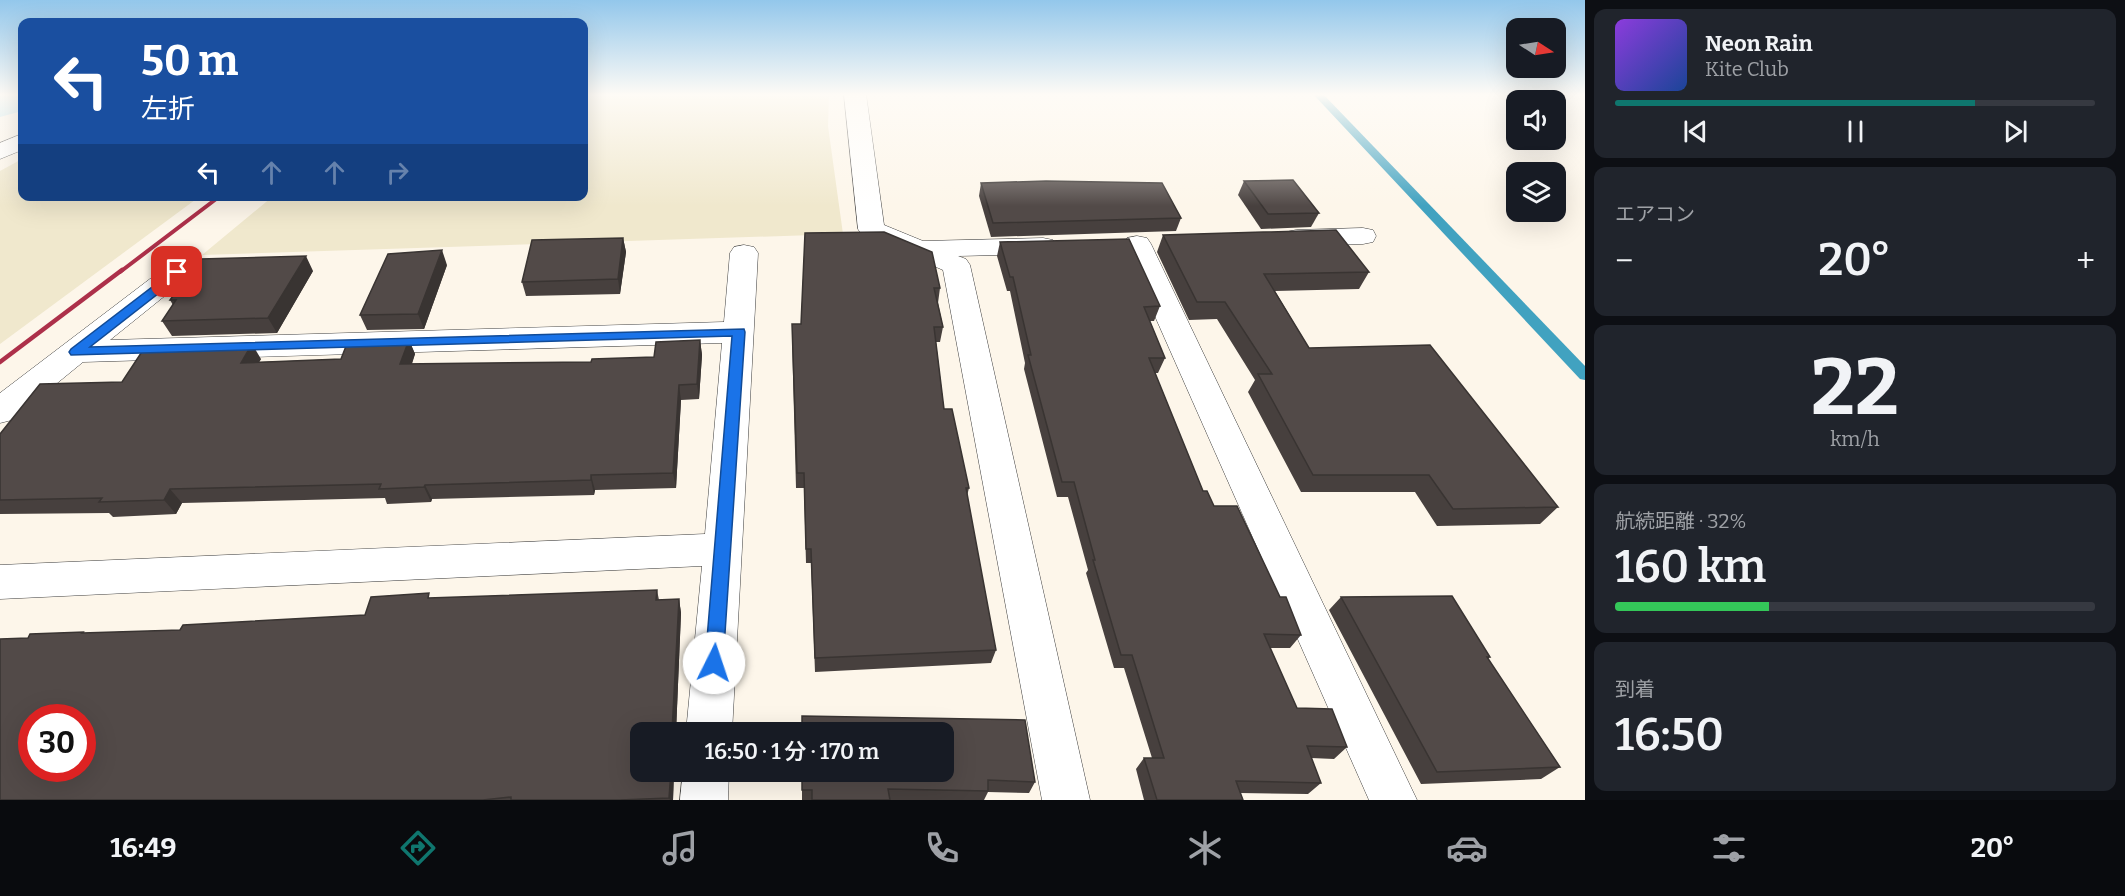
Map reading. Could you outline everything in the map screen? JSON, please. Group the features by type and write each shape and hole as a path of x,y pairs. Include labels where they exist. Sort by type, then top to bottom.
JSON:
{"street":[{"path":"859,131 871,229 956,265 1066,800"},
{"path":"0,152 18,143"},
{"path":"1268,239 1363,236"},
{"path":"1137,243 1393,800"},
{"path":"919,248 1068,245"},
{"path":"710,722 744,253"},
{"path":"0,411 177,272"},
{"path":"75,352 739,332"},
{"path":"0,582 723,549"},
{"path":"704,800 705,782"}],"shaded area":[{"path":"588,131 829,131 843,234 202,255 267,201 588,201"},
{"path":"18,161 18,201 194,201 0,344 0,171"}],"building":[{"path":"1293,180 1319,213 1268,214 1244,181"},
{"path":"1046,181 1162,183 1181,218 993,223 981,183"},
{"path":"1336,230 1369,272 1264,274 1309,348 1430,345 1558,507 1453,509 1429,475 1313,475 1258,374 1272,374 1225,302 1197,302 1163,235"},
{"path":"884,232 932,252 940,288 934,288 943,327 934,327 944,409 952,409 969,488 966,488 996,650 815,658 811,549 806,549 804,473 797,473 792,324 801,324 805,233"},
{"path":"623,238 618,279 522,282 532,240"},
{"path":"1129,239 1160,306 1144,307 1165,358 1149,358 1203,491 1207,491 1214,506 1237,506 1280,597 1286,597 1301,635 1264,634 1297,708 1332,709 1347,747 1307,746 1321,783 1236,781 1243,800 1157,800 1144,758 1164,758 1132,655 1121,655 1093,560 1095,560 1074,482 1062,482 1028,355 1031,355 1013,277 1010,277 1000,242"},
{"path":"442,250 418,314 360,315 388,254"},
{"path":"306,256 268,318 162,321 176,300 170,300 200,259"},
{"path":"409,340 400,364 591,362 592,359 654,357 656,342 700,340 697,384 679,385 673,473 591,475 591,480 425,485 424,487 379,489 381,484 170,489 164,500 99,502 102,498 0,500 0,434 40,384 122,382 145,347 252,344 241,363 341,359 348,341"},
{"path":"657,590 656,600 679,599 673,722 630,722 630,782 670,782 669,798 620,800 511,800 511,797 483,800 0,800 0,639 28,638 30,634 180,630 183,625 365,615 371,597 429,593 428,598"},
{"path":"1452,596 1490,657 1487,657 1560,767 1437,772 1341,597"},
{"path":"802,716 1025,720 1035,782 988,780 988,791 888,789 890,800 812,800 812,790 802,790 802,782 954,782 954,722 802,722"}],"waterway":[{"path":"1353,131 1585,375"}],"railway":[{"path":"120,272 213,201"},
{"path":"0,362 122,270"}],"route":[{"path":"177,272 75,352 739,332 714,663"}]}
